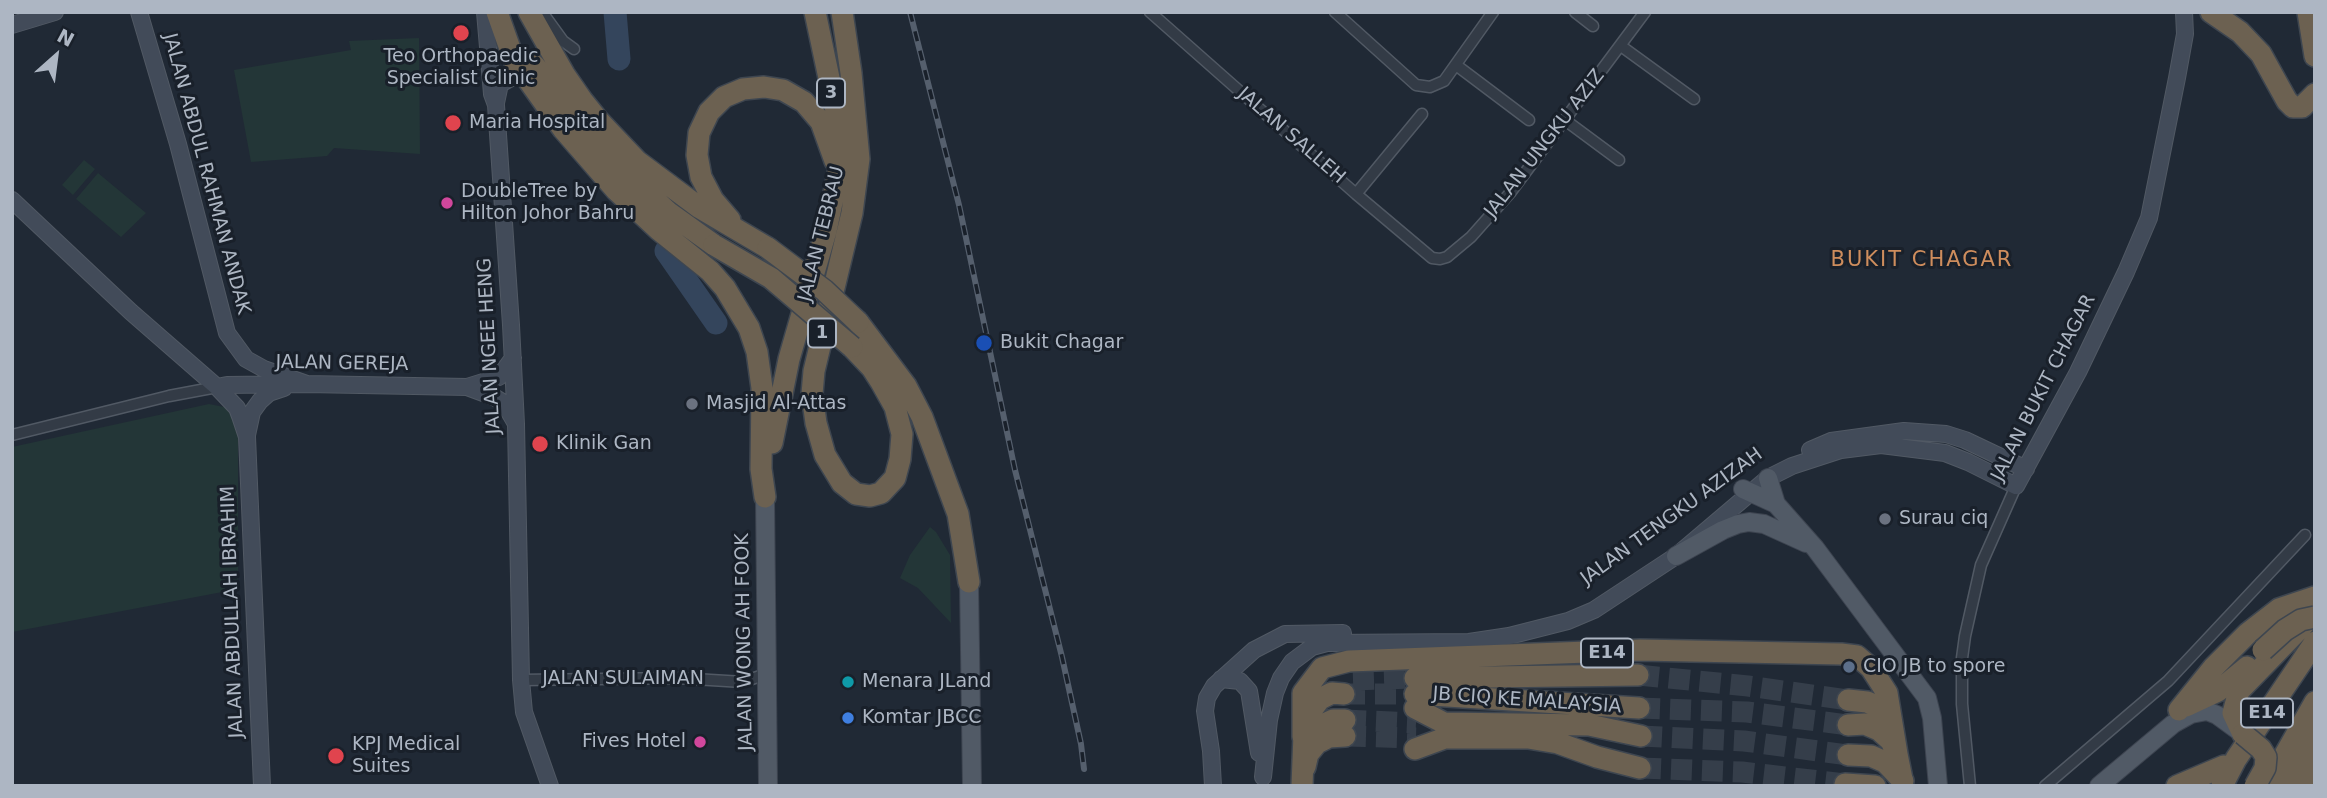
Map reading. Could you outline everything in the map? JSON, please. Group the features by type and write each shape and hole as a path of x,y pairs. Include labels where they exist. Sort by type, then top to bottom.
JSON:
{"highway":[{"path":"497,12 514,60 585,157 659,230 710,271 725,288 749,328 757,352 762,388 761,469 765,497"},
{"name":"JALAN TEBRAU","path":"502,12 539,73 588,134 668,212 714,245 771,278 852,347 872,368 895,407 902,434 901,459 895,478 881,493 870,496 856,494 842,483 822,447 812,394 814,371 823,331 857,186 859,136 842,12"},
{"name":"1","path":"528,12 564,74 608,131 637,161 700,208 768,248 824,290 859,322 906,386 922,417 958,514 969,582"},
{"name":"JALAN TEBRAU","path":"765,497 773,434 789,359 817,267 838,173 842,140 814,12"},
{"path":"2211,12 2240,32 2261,54 2293,107 2302,107 2315,94"},
{"path":"2308,12 2315,56"},
{"path":"736,227 713,200 701,177 696,155 699,133 709,112 724,97 743,89 764,87 783,90 804,102 821,122 830,142 838,173"},
{"path":"749,328 779,356 789,359 809,350 823,331"},
{"path":"2179,710 2218,691 2314,606"},
{"path":"2179,710 2213,668 2248,633 2279,609 2314,606"},
{"path":"2255,786 2266,757 2261,749 2243,734 2233,713 2239,691 2314,606"},
{"path":"2306,663 2315,642"},
{"name":"E14","path":"1303,762 1303,693 1322,668 1349,662 1640,650 1842,654 1857,656 1871,668 1887,693 1903,782"},
{"name":"E14","path":"2205,786 2227,770 2306,663"},
{"name":"E14","path":"1416,715 1638,675"},
{"path":"1303,708 1319,684 1331,680 1345,714"},
{"name":"JB CIQ KE MALAYSIA","path":"1416,715 1443,697 1639,708"},
{"path":"1848,700 1867,702 1881,708 1891,721"},
{"path":"2267,786 2315,702"},
{"path":"1303,762 1311,724 1319,712 1332,706 1345,714"},
{"path":"1303,762 1317,743 1329,737 1345,714"},
{"path":"1416,715 1445,731 1558,743 1640,768"},
{"path":"1445,731 1589,724 1641,736"},
{"name":"E14","path":"1848,725 1865,724 1879,730 1891,741 1897,754"},
{"path":"2299,778 2315,734"},
{"name":"E14","path":"1848,755 1871,756 1885,762 1903,782"},
{"path":"2177,786 2227,770"},
{"path":"1845,784 1875,786"}],"main road":[{"path":"12,25 55,12"},
{"name":"JALAN ABDUL RAHMAN ANDAK","path":"139,12 178,144 227,333 246,359 264,369 307,384"},
{"name":"JALAN NGEE HENG","path":"485,12 492,94 496,105 513,358 521,680 524,712 550,786"},
{"name":"JALAN BUKIT CHAGAR","path":"2016,486 2083,362 2149,218 2185,34 2184,12"},
{"path":"496,105 500,84 522,72"},
{"path":"12,200 131,312 217,387"},
{"name":"JALAN GEREJA","path":"217,387 307,384 467,387 499,377 513,358"},
{"name":"JALAN ABDULLAH IBRAHIM","path":"262,786 247,438 252,412 260,401 269,393 307,384"},
{"name":"JALAN ABDULLAH IBRAHIM","path":"217,387 237,408 247,438"},
{"name":"JALAN GEREJA","path":"467,387 494,397 504,404 516,424"},
{"name":"JALAN TENGKU AZIZAH","path":"1292,662 1312,647 1327,643 1469,642 1545,628 1594,610 1676,556 1765,472 1831,441 1904,431 1946,435 1965,440 2026,469"},
{"name":"JALAN TENGKU AZIZAH","path":"1213,786 1205,705 1210,691 1254,650 1285,634 1472,631 1549,620 1578,609 1617,585 1768,478 1812,458 1841,450 1881,445 1945,453 2016,486"},
{"path":"1768,478 1776,504"},
{"path":"1747,491 1776,504 1815,548 1927,698 1932,718 1938,786"},
{"name":"JALAN WONG AH FOOK","path":"765,497 768,786"},
{"path":"1676,556 1723,530 1749,522 1764,524 1815,548"},
{"name":"1","path":"969,582 972,786"},
{"path":"1263,781 1269,720 1275,693 1292,662 1280,655 1277,646 1285,634"},
{"path":"1889,649 1897,669 1919,705 1929,786"},
{"path":"1222,679 1233,678 1240,681 1249,691 1263,781"},
{"path":"2084,786 2179,710"},
{"path":"2099,786 2173,724 2191,713 2207,711 2217,715 2243,734"}],"street":[{"path":"542,12 563,41 574,50"},
{"name":"JALAN SALLEH","path":"1150,12 1432,258"},
{"path":"1335,12 1416,85 1430,87 1444,81 1493,12"},
{"path":"1575,12 1593,26"},
{"name":"JALAN UNGKU AZIZ","path":"1432,258 1447,257 1471,237 1510,193 1645,12"},
{"path":"1621,46 1693,99"},
{"path":"1456,65 1529,120"},
{"path":"1356,194 1422,114"},
{"path":"1565,120 1619,160"},
{"path":"12,435 169,396 217,387"},
{"name":"JALAN BUKIT CHAGAR","path":"1970,786 1962,704 1965,636 1981,565 2016,486"},
{"path":"2045,786 2168,681 2305,535"},
{"name":"JALAN SULAIMAN","path":"521,680 678,678 743,682 766,674"}],"shaded area":[{"path":"419,38 420,154 334,148 327,156 251,162 234,70 351,50 349,41"},
{"path":"84,160 95,169 73,195 62,185"},
{"path":"98,173 146,213 121,237 76,199"},
{"path":"209,404 229,408 238,420 238,589 12,632 12,447"},
{"path":"930,527 950,555 951,623 918,588 900,578 910,555"}],"waterway":[{"path":"615,12 619,59"},
{"path":"666,251 716,323"}],"tunnel":[{"path":"1638,675 1848,700"},
{"path":"1353,680 1415,678"},
{"path":"1344,694 1415,694"},
{"path":"1639,708 1747,712 1848,725"},
{"path":"1345,720 1416,723"},
{"path":"1345,736 1416,738"},
{"path":"1641,736 1744,741 1848,755"},
{"path":"1640,768 1742,772 1845,784"}],"railway":[{"path":"910,12 959,205 1015,470 1062,657 1084,769"}],"place":[{"name":"Teo Orthopaedic Specialist Clinic","path":"461,33"},
{"name":"Maria Hospital","path":"453,123"},
{"name":"DoubleTree by Hilton Johor Bahru","path":"447,203"},
{"name":"Bukit Chagar","path":"984,343"},
{"name":"Masjid Al-Attas","path":"692,404"},
{"name":"Klinik Gan","path":"540,444"},
{"name":"Surau ciq","path":"1885,519"},
{"name":"CIO JB to spore","path":"1849,667"},
{"name":"Menara JLand","path":"848,682"},
{"name":"Komtar JBCC","path":"848,718"},
{"name":"Fives Hotel","path":"700,742"},
{"name":"KPJ Medical Suites","path":"336,756"}],"district":[{"name":"BUKIT CHAGAR","path":"1922,261"}]}
